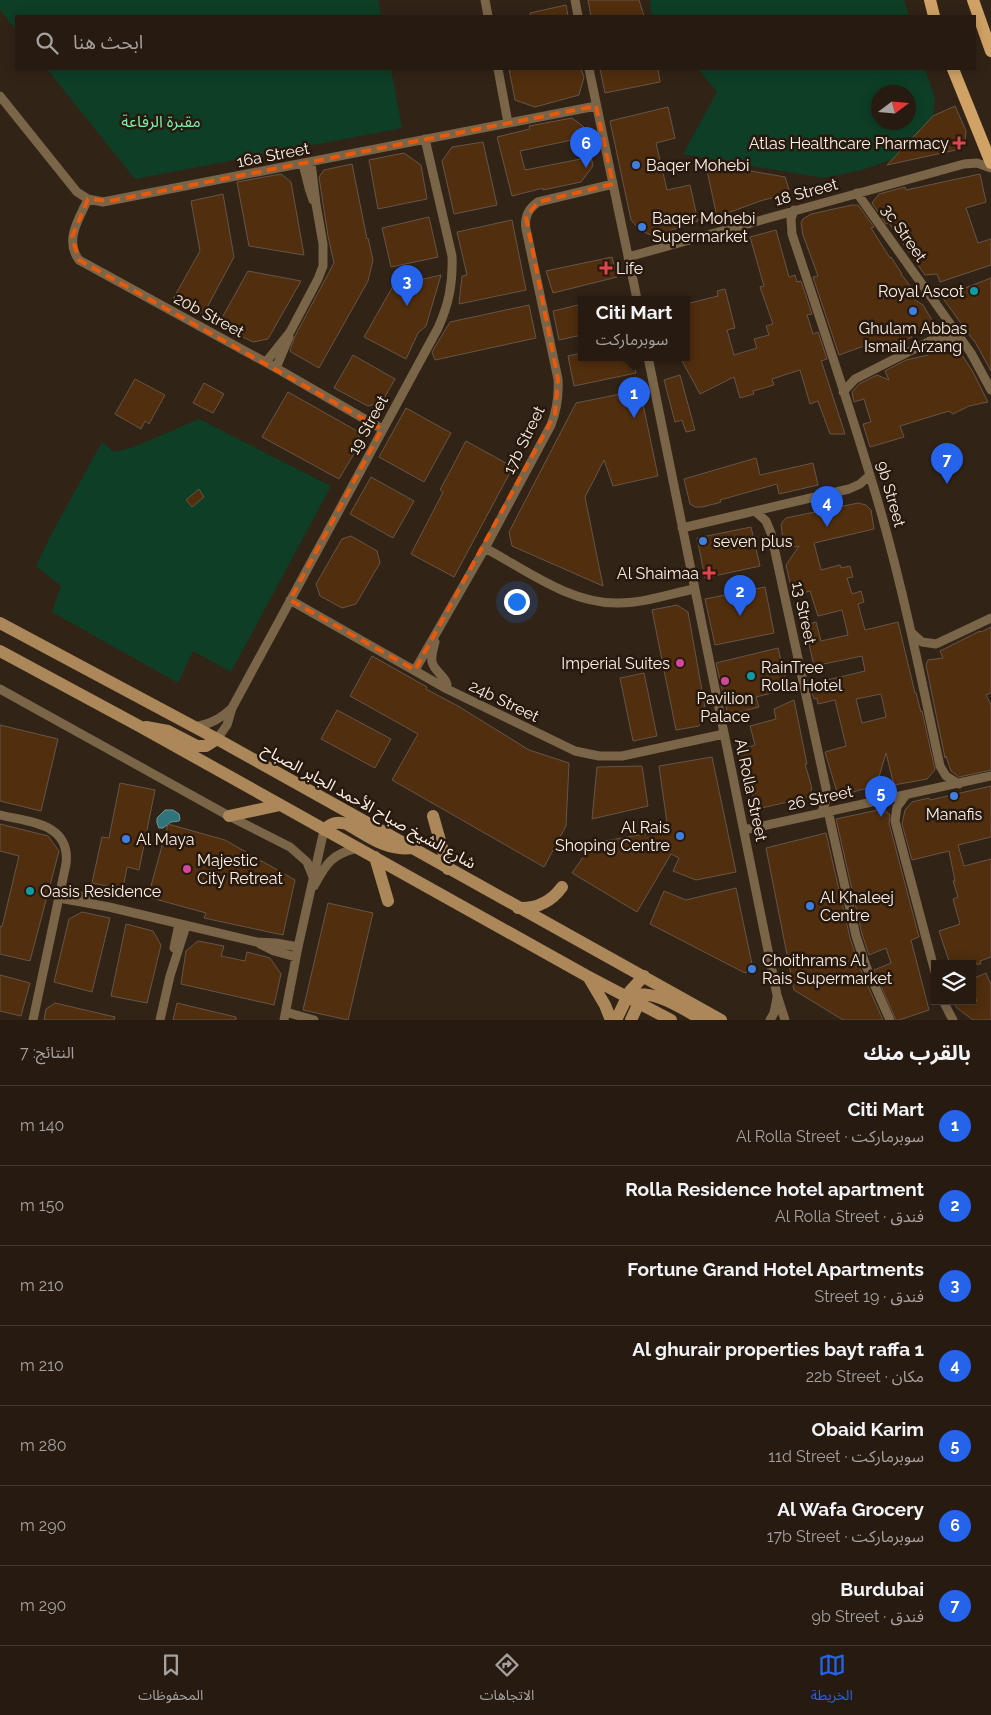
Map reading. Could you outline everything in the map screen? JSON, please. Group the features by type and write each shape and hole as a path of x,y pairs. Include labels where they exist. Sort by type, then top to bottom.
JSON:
{"main road":[{"path":"930,0 934,15"},
{"path":"973,0 975,15"},
{"path":"977,25 989,38 991,51"},
{"path":"953,70 991,162"},
{"name":"شارع الشيخ صباح الأحمد الجابر الصباح","path":"0,622 644,976 720,1020"},
{"path":"0,651 141,727 587,976 626,996 641,998 656,996 702,1020"},
{"path":"141,727 162,729 202,747 210,745 217,740"},
{"path":"230,816 280,805"},
{"path":"433,816 448,869"},
{"path":"324,830 328,825 341,822 386,846 410,848"},
{"path":"375,858 388,901"},
{"path":"518,908 527,908 545,903 562,887"},
{"path":"587,976 598,990 611,1020"},
{"path":"616,1020 626,996 644,976"},
{"path":"631,1020 641,998 645,983 644,976"},
{"path":"641,998 671,1020"}],"street":[{"path":"485,0 488,15"},
{"path":"575,0 578,15"},
{"path":"498,70 508,123"},
{"path":"589,70 636,296"},
{"path":"0,96 73,188 88,199"},
{"name":"16a Street","path":"88,199 103,202 110,201 596,106"},
{"name":"19 Street","path":"217,740 227,725 232,708 446,311 453,275 452,256 425,140"},
{"path":"276,368 290,332 323,266 324,251 307,163"},
{"name":"18 Street","path":"628,256 964,164 977,163 991,168"},
{"name":"17b Street","path":"415,670 485,548 551,425 558,403 556,367 526,229 528,211 538,202 613,184"},
{"name":"3c Street","path":"857,193 962,341 979,366 991,390"},
{"name":"20b Street","path":"88,199 72,237 72,249 79,260 266,362 382,429"},
{"name":"9b Street","path":"794,210 791,219 792,234 870,475 912,633 940,766 946,776 959,784"},
{"path":"266,362 290,332"},
{"path":"843,392 855,379 932,340 950,337 962,341"},
{"name":"Al Rolla Street","path":"649,361 777,995 785,1020"},
{"path":"682,528 849,489 860,484 870,475"},
{"name":"13 Street","path":"756,512 766,521 771,534 826,788 825,812"},
{"path":"485,548 556,587 573,595 591,600 609,603 627,602 694,589"},
{"name":"24b Street","path":"290,600 447,690 564,747 587,755 622,756 724,734"},
{"path":"912,633 922,642 936,644 991,618"},
{"name":"17b Street","path":"436,635 432,663 436,671 446,682 447,690"},
{"path":"0,689 296,851 307,862 313,877"},
{"name":"19 Street","path":"193,727 202,726 218,719 232,708"},
{"name":"26 Street","path":"744,830 991,776"},
{"path":"905,796 897,807 895,821 932,960"},
{"path":"825,812 856,936 866,966 890,1020"},
{"path":"0,815 43,826 56,832 66,850 66,864 33,1020"},
{"path":"314,1020 285,1016 308,898 324,830"},
{"path":"308,898 324,867 330,860 338,854 358,848"},
{"path":"60,894 95,900 109,907 182,925 257,942 276,943 297,952"},
{"path":"160,1020 171,963 182,925"},
{"name":"Al Rolla Street","path":"770,1020 774,1013 777,995"},
{"path":"945,1005 953,1020"}],"highlighted area":[{"path":"596,106 613,184 538,202 526,217 558,379 555,414 415,670 290,600 382,429 79,260 72,237 88,199 110,201"}],"green space":[{"path":"0,0 378,0 381,15 15,15 15,29 0,10"},
{"path":"650,0 904,0 909,15 653,15 651,13"},
{"name":"مقبرة الرفاعة","path":"48,70 391,70 402,128 135,179"},
{"path":"699,70 925,70 935,98 933,116 893,159 862,170 823,178 683,154 717,92"},
{"path":"199,419 331,486 231,672 193,651 178,683 52,612 61,586 36,566 102,442 114,452 134,447"}],"water":[{"path":"165,810 173,810 179,814 180,819 179,821 171,822 163,828 159,828 157,818"}],"building":[{"path":"588,0 639,0 644,15 591,15"},
{"path":"566,5 568,15 531,15 530,13"},
{"path":"509,70 581,70 584,77 579,95 535,107 515,100"},
{"path":"600,70 658,70 660,82 605,93"},
{"path":"955,106 966,131 965,143 956,150 887,165 933,116"},
{"path":"668,107 675,138 656,143 667,190 690,185 698,221 654,236 637,227 631,220 610,121"},
{"path":"572,118 584,127 586,137 520,151 525,170 591,157 593,166 581,182 543,190 543,188 512,196 497,137 530,129 529,126"},
{"path":"483,142 497,205 454,214 442,161 452,147"},
{"path":"404,153 421,165 427,199 378,209 369,160"},
{"path":"705,161 738,166 739,169 785,177 790,193 760,201 717,217"},
{"path":"352,164 373,260 368,281 319,368 290,350 295,336 334,263 319,177 324,170"},
{"path":"281,174 291,182 304,255 249,246 237,182"},
{"path":"980,174 986,202 966,208 978,243 991,239 991,265 940,282 937,274 925,275 902,242 905,230 895,232 889,223 886,224 872,203 879,194 905,187 906,190"},
{"path":"223,194 234,257 203,315 173,299 200,251 191,201"},
{"path":"858,205 874,227 871,228 915,292 907,295 923,305 932,320 929,328 911,335 912,337 879,354 875,342 839,355 813,277 818,276 803,235 801,223 803,219 811,214"},
{"path":"429,217 438,257 391,267 382,228"},
{"path":"512,220 526,290 459,304 462,276 467,275 457,232"},
{"path":"776,230 789,277 795,275 797,282 801,281 812,314 807,315 813,334 818,332 827,359 821,361 845,434 830,434 818,401 810,404 800,370 772,379 774,385 753,391 754,394 740,398 734,377 700,394 682,361 690,361 690,303 718,296 717,291 725,289 735,328 727,330 734,355 757,348 754,339 769,335 766,326 773,324 760,287 764,286 750,237"},
{"path":"612,257 617,277 553,293 546,271"},
{"path":"248,271 301,281 268,339 253,342 218,325"},
{"path":"441,275 426,326 418,333 406,359 364,337 393,286"},
{"name":"Royal Ascot","path":"991,278 991,371 974,340 942,297"},
{"path":"529,305 536,338 435,360 432,352 450,322"},
{"path":"578,305 578,336 559,340 553,311"},
{"path":"950,343 956,346 973,372 988,402 969,406 953,414 949,411 900,426 904,437 870,447 863,424 871,422 864,399 854,402 852,392 859,384 877,375 889,380 885,371 906,360 928,355 927,350 934,346"},
{"path":"578,354 578,361 634,361 636,373 574,386 568,356"},
{"path":"353,355 395,379 382,402 368,406 334,388"},
{"path":"680,375 695,430 686,432 682,420 675,422 664,380"},
{"path":"135,379 165,395 149,424 145,421 141,429 115,414"},
{"path":"204,383 224,394 213,413 193,403"},
{"path":"640,390 658,476 613,486 604,460 585,497 603,586 512,546 509,532 576,403"},
{"path":"288,392 357,431 361,442 339,479 262,437"},
{"path":"406,408 451,433 424,482 379,457"},
{"path":"466,441 513,467 454,577 411,554 443,492 440,490"},
{"path":"756,458 760,475 813,463 818,485 779,494 777,484 702,507 695,507 690,504 684,479"},
{"path":"371,477 414,501 393,538 350,514"},
{"path":"199,489 204,497 192,507 186,500"},
{"path":"858,503 866,505 871,510 874,529 814,543 821,570 840,565 841,568 850,566 853,577 847,578 852,594 861,591 864,602 858,604 865,630 898,622 915,693 922,711 935,770 927,779 894,785 886,753 876,787 859,790 843,796 838,795 825,752 846,746 835,700 818,704 817,698 814,699 812,692 828,684 827,680 865,671 862,656 814,666 809,644 812,643 806,625 816,622 821,641 848,635 842,610 818,616 810,591 793,596 786,565 799,546 784,549 781,524 786,518","holes":["881,694 886,717 862,723 856,699"]},
{"path":"751,527 760,566 705,578 697,538"},
{"path":"351,536 377,551 380,563 356,604 342,608 320,596 316,584 342,539"},
{"path":"765,587 774,633 715,645 705,599"},
{"name":"Imperial Suites","path":"677,605 688,612 706,713 699,726 676,730 652,610"},
{"path":"991,627 991,693 986,695 991,705 991,770 959,777 951,771 946,756 945,758 926,665 928,660 943,658 940,651"},
{"name":"RainTree Rolla Hotel","path":"778,648 788,689 756,697 759,707 728,715 716,663"},
{"path":"372,656 427,687 426,689 458,706 529,750 569,763 566,826 544,867 392,780 418,734 350,696"},
{"path":"644,673 657,736 633,741 620,678"},
{"path":"794,700 807,764 805,764 812,788 810,794 805,798 757,809 749,782 745,783 741,771 745,770 739,750 755,745 750,726 776,719 774,709"},
{"path":"337,710 391,739 375,768 321,739"},
{"path":"0,725 58,739 41,811 0,801"},
{"name":"Al Rais Shoping Centre","path":"712,757 736,872 696,880 673,871 679,858 671,854 637,912 572,873 593,843 668,830 659,766"},
{"path":"642,766 648,806 592,819 597,767"},
{"path":"120,783 155,790 139,870 127,867 123,889 92,883 102,837 109,838"},
{"path":"991,786 991,837 958,845 964,866 991,859 991,957 980,961 981,964 976,964 976,960 949,960 939,931 960,924 953,899 958,897 953,881 955,881 949,851 912,860 902,824 905,810 912,802 929,798 930,800"},
{"path":"883,809 890,815 889,823 919,937 911,940 929,1010 899,1020 896,1020 874,970 891,963 886,948 869,955 862,934 836,819"},
{"name":"Oasis Residence","path":"0,824 48,836 59,851 30,961 0,954 0,926 2,927 19,856 0,851"},
{"path":"168,824 225,840 295,880 283,935 204,918 206,913 148,897"},
{"name":"Al Khaleej Centre","path":"826,833 850,938 860,968 883,1020 843,1020 794,990 766,848"},
{"path":"736,888 753,969 745,973 650,924 664,891 686,900"},
{"path":"328,903 373,913 348,1020 303,1010"},
{"path":"82,912 110,918 92,992 54,982 69,919"},
{"path":"126,924 153,931 161,945 147,1003 111,996"},
{"path":"198,941 224,946 221,956 245,961 247,952 270,958 281,974 274,1005 181,984 186,951"},
{"path":"986,973 991,985 991,1020 973,1020 955,1005 976,1005 976,977"},
{"path":"0,975 30,983 21,1016 0,1011"},
{"path":"55,1003 115,1017 114,1020 44,1020 46,1009"},
{"path":"177,1003 236,1017 236,1020 173,1020"}],"place":[{"name":"Atlas Healthcare Pharmacy","path":"959,143"},
{"name":"Baqer Mohebi","path":"636,165"},
{"name":"Al Wafa Grocery","path":"586,168"},
{"name":"Baqer Mohebi Supermarket","path":"642,227"},
{"name":"Life","path":"606,268"},
{"name":"Royal Ascot","path":"974,291"},
{"name":"Fortune Grand Hotel Apartments","path":"407,306"},
{"name":"Ghulam Abbas Ismail Arzang","path":"913,311"},
{"name":"Citi Mart","path":"634,418"},
{"name":"Burdubai","path":"947,484"},
{"name":"Al ghurair properties bayt raffa 1","path":"827,527"},
{"name":"seven plus","path":"703,541"},
{"name":"Al Shaimaa","path":"709,573"},
{"name":"Rolla Residence hotel apartment","path":"740,616"},
{"name":"Imperial Suites","path":"680,663"},
{"name":"RainTree Rolla Hotel","path":"751,676"},
{"name":"Pavilion Palace","path":"725,681"},
{"name":"Manafis","path":"954,796"},
{"name":"Obaid Karim","path":"881,817"},
{"name":"Al Rais Shoping Centre","path":"680,836"},
{"name":"Al Maya","path":"126,839"},
{"name":"Majestic City Retreat","path":"187,869"},
{"name":"Oasis Residence","path":"30,891"},
{"name":"Al Khaleej Centre","path":"810,906"},
{"name":"Choithrams Al Rais Supermarket","path":"752,969"}]}
